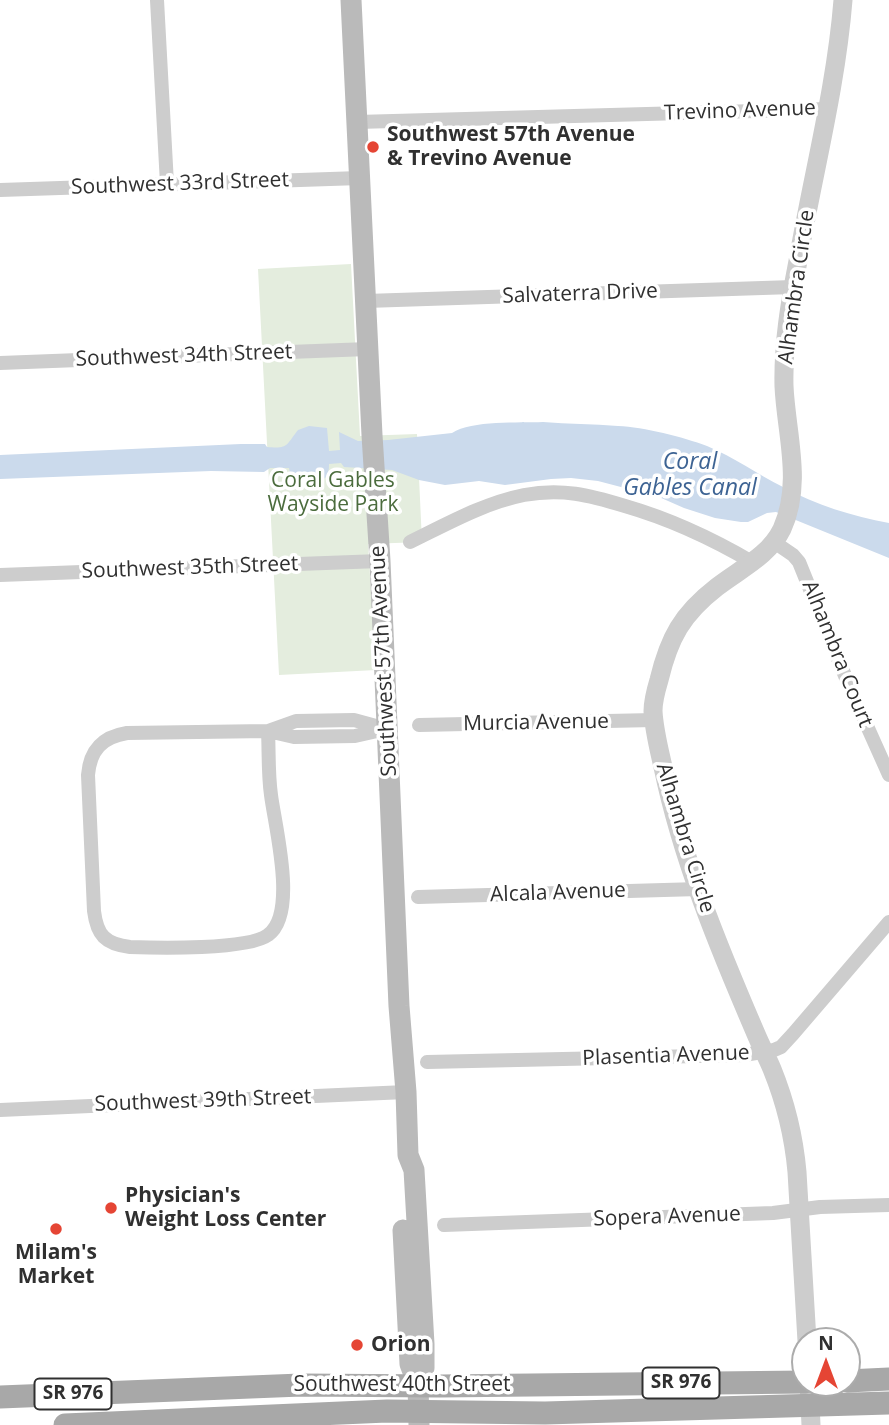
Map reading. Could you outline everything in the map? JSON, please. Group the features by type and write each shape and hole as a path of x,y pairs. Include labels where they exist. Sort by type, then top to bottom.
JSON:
{"main road":[{"name":"Southwest 57th Avenue","path":"351,0 380,561 399,1006 406,1092 408,1155 402,1171 424,1368 418,1385 419,1418"},
{"path":"861,1380 889,1379"},
{"name":"Southwest 40th Street","path":"0,1397 300,1385 418,1385 889,1403"},
{"path":"119,1422 146,1391"},
{"path":"91,1424 120,1392"},
{"name":"Southwest 40th Street","path":"65,1425 419,1418 809,1399"}],"street":[{"path":"157,0 167,184"},
{"name":"Alhambra Circle","path":"806,1327 795,1150 779,1089 720,946 681,839 669,797 654,720 654,698 663,660 681,623 708,594 768,549 786,521 792,488 784,377 788,318 828,109 843,0"},
{"name":"Trevino Avenue","path":"357,122 828,109"},
{"name":"Southwest 33rd Street","path":"0,190 360,178"},
{"name":"Salvaterra Drive","path":"366,301 793,287"},
{"name":"Southwest 34th Street","path":"0,363 368,349"},
{"path":"410,542 498,502 535,494 563,492 598,497 671,521 716,541 752,562"},
{"name":"Alhambra Court","path":"774,542 799,562 854,698 889,775"},
{"name":"Southwest 35th Street","path":"0,575 380,561"},
{"path":"268,731 271,795 283,895 279,921 272,932 256,941 221,946 130,947 106,939 98,930 94,911 88,767 98,746 110,737 127,733 268,731 296,722 354,720 387,729"},
{"name":"Murcia Avenue","path":"419,725 654,720"},
{"name":"Alcala Avenue","path":"418,897 699,889"},
{"name":"Plasentia Avenue","path":"427,1062 744,1055 781,1047 889,922"},
{"name":"Southwest 39th Street","path":"0,1110 406,1092"},
{"name":"Sopera Avenue","path":"444,1225 761,1214 820,1207 889,1205"}],"green space":[{"name":"Coral Gables Wayside Park","path":"351,264 360,436 417,434 422,542 368,544 376,670 279,675 258,269"}],"water":[{"name":"Coral Gables Canal","path":"543,422 640,428 707,446 808,499 889,523 889,558 776,512 748,522 715,518 659,497 598,481 571,478 505,485 479,481 445,485 419,480 392,470 344,467 341,463 329,464 325,478 316,481 290,474 289,468 270,468 264,472 211,471 0,479 0,455 241,444 279,447 286,445 298,430 309,426 327,428 329,451 340,450 339,432 358,441 388,440 452,433 483,424"}],"place":[{"name":"Southwest 57th Avenue & Trevino Avenue","path":"373,147"},
{"name":"Physician's Weight Loss Center","path":"111,1208"},
{"name":"Milam's Market","path":"56,1229"},
{"name":"Orion","path":"357,1345"}]}
